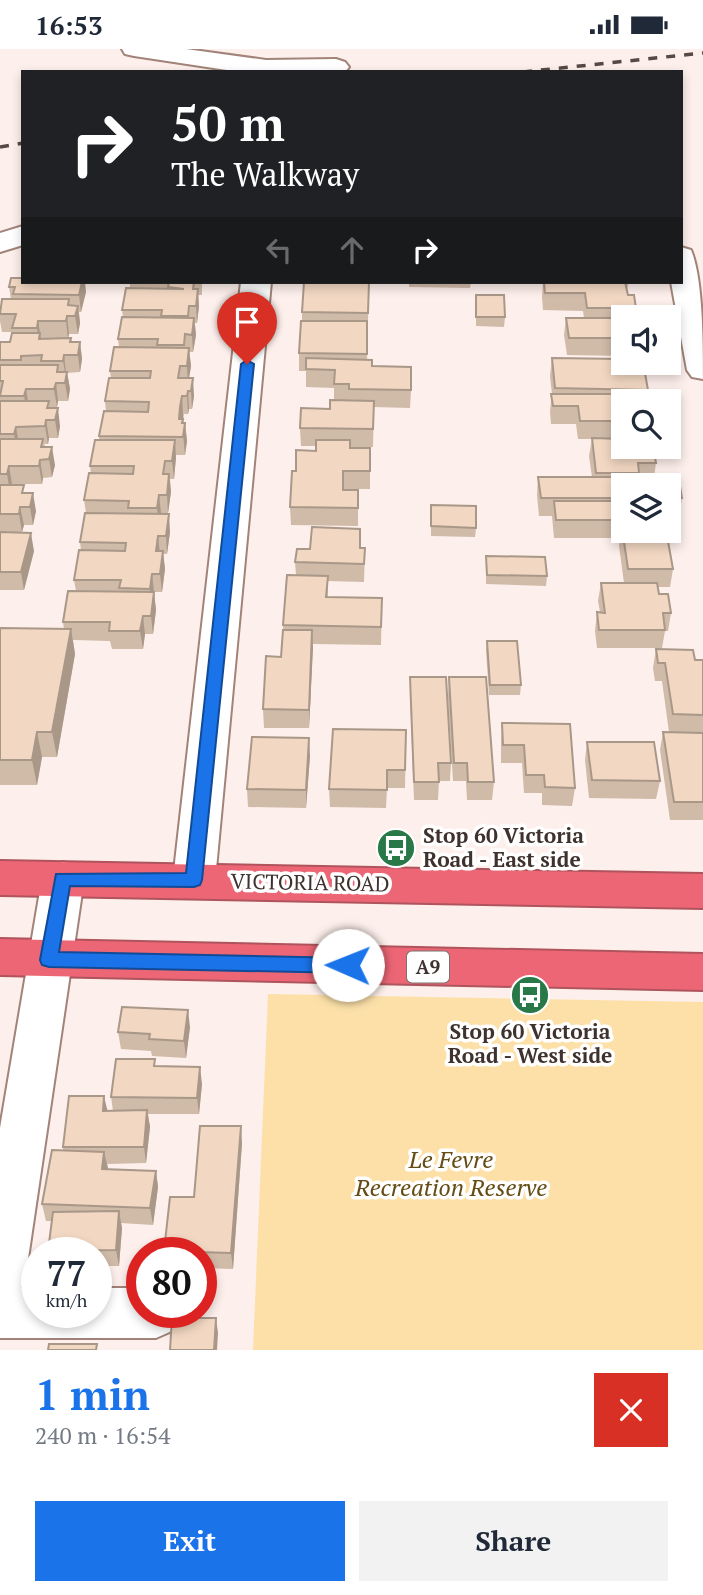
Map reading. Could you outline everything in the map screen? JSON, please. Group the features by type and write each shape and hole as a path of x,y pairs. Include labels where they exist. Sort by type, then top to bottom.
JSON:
{"highway":[{"name":"VICTORIA ROAD","path":"0,878 703,891"},
{"name":"A9","path":"0,957 703,972"}],"street":[{"path":"134,49 187,53 266,68 336,67"},
{"path":"683,243 703,243"},
{"path":"683,266 703,370"},
{"path":"194,880 256,284"},
{"path":"0,1279 6,1202 62,879"},
{"path":"0,1313 126,1313"}],"green space":[{"name":"Le Fevre Recreation Reserve","path":"268,994 703,1002 703,1350 253,1350"}],"building":[{"path":"11,278 21,278 21,284 82,284 79,295 13,294 15,287 9,287"},
{"path":"169,284 194,284 193,289 198,289 196,306 189,306 188,316 161,316 162,310 122,310 126,288 184,289 168,287"},
{"path":"304,284 369,284 368,313 302,312"},
{"path":"544,284 625,284 628,295 634,295 636,305 587,308 585,293 545,293"},
{"path":"476,295 504,295 505,317 476,317"},
{"path":"2,299 69,299 68,305 78,306 75,316 67,316 66,321 38,321 37,328 12,328 16,314 0,314"},
{"path":"122,317 194,318 192,335 185,334 184,345 157,345 158,339 118,339"},
{"path":"566,318 611,318 611,338 569,338"},
{"path":"301,321 367,321 367,354 299,353"},
{"path":"12,333 40,333 39,339 71,338 70,342 80,342 78,355 64,355 63,361 41,361 42,355 21,356 21,360 0,360 0,342 10,342"},
{"path":"114,347 189,348 187,366 180,366 178,378 193,378 191,391 188,391 187,396 182,396 180,407 179,419 183,419 182,423 185,423 183,437 99,436 104,411 148,412 149,402 105,401 109,378 150,378 151,371 110,371"},
{"path":"306,358 372,360 372,366 411,367 411,390 349,389 349,384 334,384 335,370 306,369"},
{"path":"552,358 611,359 611,375 645,375 648,389 611,389 555,388"},
{"path":"0,365 58,365 57,372 67,372 65,383 56,383 54,389 26,389 24,396 0,396 3,381 0,381"},
{"path":"551,394 611,394 611,421 580,421 578,406 553,406"},
{"path":"330,400 374,401 373,429 300,428 301,408 330,409"},
{"path":"0,401 49,401 47,408 58,408 55,420 46,420 45,426 16,427 14,434 0,434"},
{"path":"592,438 611,439 611,459 655,459 656,463 638,463 639,473 596,473"},
{"path":"0,439 43,439 41,447 52,447 49,459 40,460 39,466 9,466 7,474 0,474"},
{"path":"95,440 175,440 172,461 165,461 163,474 169,474 167,495 159,495 157,508 128,508 129,501 84,500 89,473 133,474 134,466 90,466"},
{"path":"316,440 350,440 350,448 370,448 370,471 343,471 343,490 358,490 358,508 290,507 292,471 296,471 296,450 316,451"},
{"path":"538,477 611,477 611,498 541,498"},
{"path":"0,485 24,485 22,493 33,493 30,507 20,507 19,514 0,514"},
{"path":"554,501 611,501 611,520 556,520"},
{"path":"431,505 476,506 476,528 431,526"},
{"path":"85,513 169,514 166,536 158,536 156,551 163,551 160,574 152,574 150,589 119,588 121,580 74,580 79,550 125,551 126,543 80,542"},
{"path":"312,527 360,529 360,548 365,548 364,564 295,562 297,549 310,549"},
{"path":"0,532 31,533 21,572 0,572"},
{"path":"624,543 668,543 673,569 628,569"},
{"path":"486,556 545,557 547,576 487,575"},
{"path":"287,575 328,576 326,597 382,598 381,627 283,625"},
{"path":"601,583 657,583 659,594 668,594 671,613 663,613 665,630 599,630 597,612 605,613"},
{"path":"68,591 154,592 151,616 143,616 140,631 109,631 110,622 63,622"},
{"path":"0,628 71,629 52,732 37,732 32,760 0,760"},
{"path":"283,630 312,630 309,710 263,709 266,656 281,657"},
{"path":"487,641 517,641 521,685 490,685"},
{"path":"656,649 693,650 695,660 703,660 703,715 673,714 665,663 658,663"},
{"path":"410,677 446,677 451,763 438,763 439,782 414,782"},
{"path":"449,677 486,677 494,782 468,782 467,763 454,763"},
{"path":"502,723 570,724 575,788 545,787 544,775 526,775 524,745 503,745"},
{"path":"333,729 406,730 405,770 387,770 387,790 329,789"},
{"path":"663,732 703,733 703,802 674,802"},
{"path":"252,737 309,738 306,790 247,789"},
{"path":"587,742 654,742 660,781 592,780"},
{"path":"122,1007 188,1010 184,1041 149,1039 150,1034 118,1032"},
{"path":"116,1059 155,1059 154,1066 200,1067 197,1098 111,1097"},
{"path":"69,1096 104,1096 103,1111 147,1110 144,1147 63,1147"},
{"path":"200,1126 241,1126 231,1253 217,1253 217,1237 166,1237 170,1197 194,1197"},
{"path":"52,1150 104,1152 102,1169 156,1171 150,1208 42,1204"},
{"path":"119,1211 116,1250 112,1250 112,1237 50,1237 53,1212"},
{"path":"171,1328 215,1328 214,1350 170,1350"},
{"path":"49,1344 97,1344 96,1350 48,1350"}],"railway":[{"path":"542,70 703,53"},
{"path":"0,147 21,143"}],"place":[{"name":"Stop 60 Victoria Road - East side","path":"396,848"},
{"name":"Stop 60 Victoria Road - West side","path":"530,995"}],"route":[{"path":"247,364 194,880 62,879 49,960 348,965"}]}
